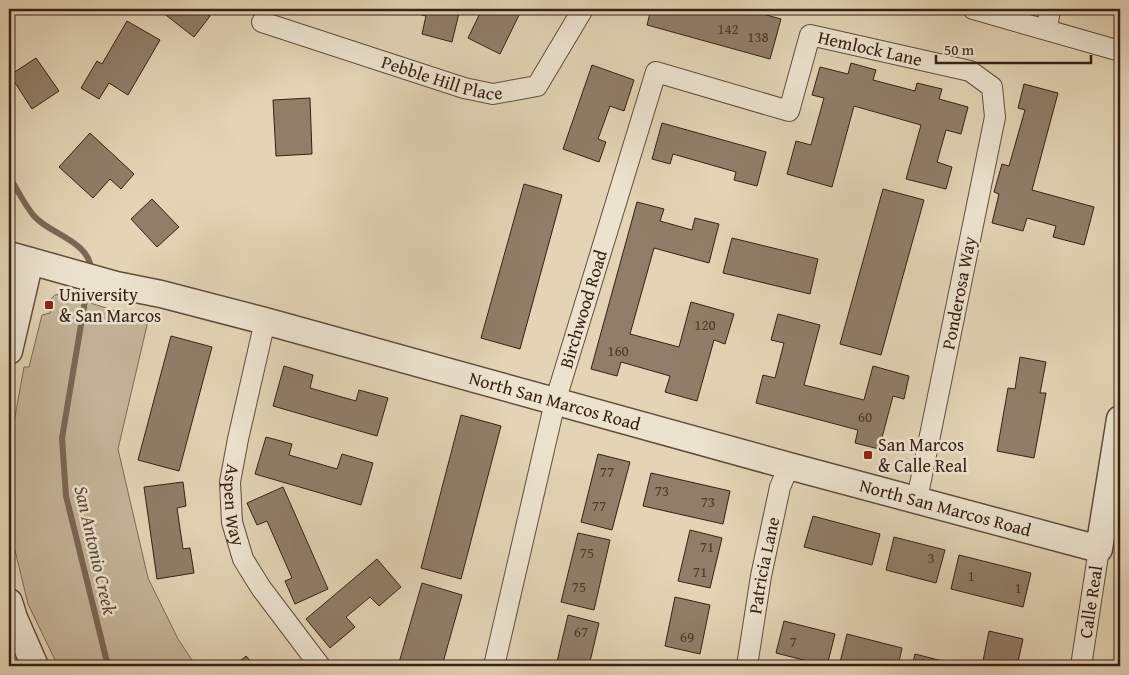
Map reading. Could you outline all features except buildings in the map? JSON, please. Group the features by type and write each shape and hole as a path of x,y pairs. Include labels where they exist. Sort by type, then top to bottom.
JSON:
{"street":[{"name":"Pebble Hill Place","path":"262,22 464,88 493,94 538,86 584,9"},
{"path":"973,9 1120,51"},
{"path":"1046,29 1050,9"},
{"name":"Hemlock Lane","path":"656,72 790,111 810,35 970,71 992,87"},
{"name":"Birchwood Road","path":"494,666 555,402 656,72"},
{"name":"Ponderosa Way","path":"917,500 995,117 992,87"},
{"path":"9,351 19,258"},
{"name":"North San Marcos Road","path":"19,258 116,285 162,294 265,321 789,466 1099,549"},
{"name":"Aspen Way","path":"265,321 230,482 232,522 243,559 261,588 320,666"},
{"name":"Calle Real","path":"1081,666 1120,419"},
{"name":"Patricia Lane","path":"747,666 761,576 780,487 789,466"},
{"path":"9,602 35,666"}],"shaded area":[{"path":"61,294 148,321 118,449 148,578 178,639 196,666 58,666 28,604 11,534 9,450 24,367 29,367 42,315 50,313 51,299 55,295"}],"waterway":[{"name":"San Antonio Creek","path":"9,176 34,216 84,252 89,260 91,270"},
{"name":"San Antonio Creek","path":"88,283 62,438 66,496 108,666"}],"place":[{"name":"University & San Marcos","path":"49,305"},
{"name":"San Marcos & Calle Real","path":"868,455"}]}
